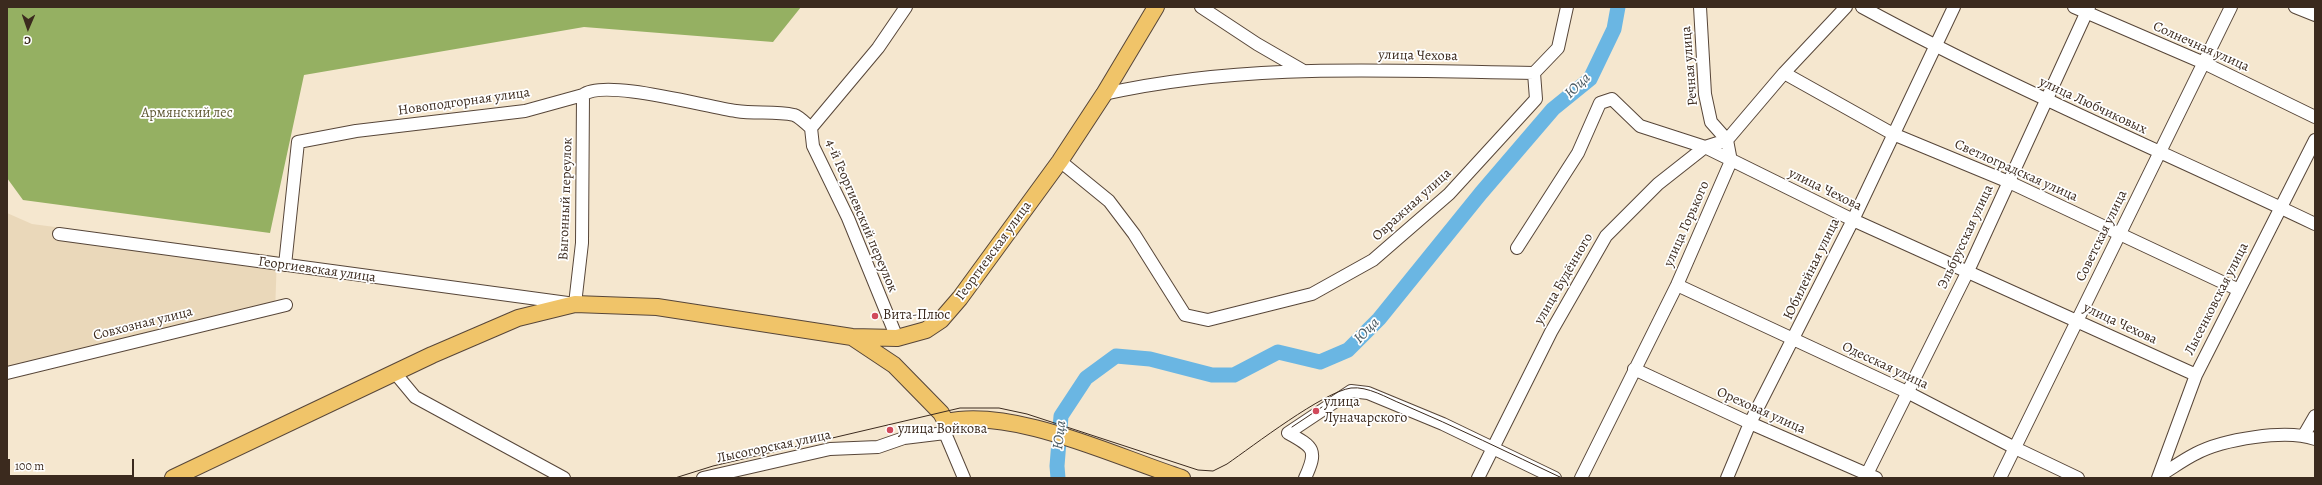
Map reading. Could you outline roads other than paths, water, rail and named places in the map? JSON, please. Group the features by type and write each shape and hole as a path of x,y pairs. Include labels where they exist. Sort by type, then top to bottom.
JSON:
{"main road":[{"name":"Георгиевская улица","path":"173,478 432,354 518,318 575,304 657,306 852,337 896,338 926,330 941,320 960,298 1060,161 1104,94 1156,7"},
{"path":"852,337 894,365 941,413 946,427 966,418 1001,421 1034,428 1182,478"},
{"path":"894,365 893,351 896,338"}],"street":[{"path":"811,128 878,48 906,7"},
{"name":"улица Чехова","path":"1201,7 1257,44 1302,70"},
{"path":"1534,73 1558,48 1567,7"},
{"name":"Речная улица","path":"1700,7 1705,94 1711,122 1727,140"},
{"path":"1731,161 1727,140 1784,73 1846,7"},
{"name":"улица Любчиковых","path":"1862,7 1935,47 2047,101 2315,224"},
{"name":"Юбилейная улица","path":"1727,478 1750,423 1794,340 1853,220 1954,7"},
{"name":"Солнечная улица","path":"2074,7 2088,10 2204,63 2315,117"},
{"name":"Советская улица","path":"2000,478 2231,7"},
{"path":"2295,7 2315,15"},
{"name":"Эльбрусская улица","path":"1870,477 1907,392 1968,272 2088,10"},
{"name":"улица Чехова","path":"1104,94 1189,77 1302,70 1534,73"},
{"name":"Овражная улица","path":"1060,161 1109,201 1134,234 1185,315 1208,320 1312,294 1373,260 1449,194 1536,99 1534,73"},
{"name":"Светлоградская улица","path":"1784,73 1893,134 2009,182 2239,290"},
{"name":"Новоподгорная улица","path":"285,266 298,142 356,131 525,111 583,95 589,91 601,89 640,93 736,111 795,116 811,128"},
{"name":"Выгонный переулок","path":"575,304 582,243 583,95"},
{"name":"улица Чехова","path":"1517,248 1578,153 1600,103 1612,99 1640,126 1705,146 1731,161 1853,220 2196,375"},
{"name":"4-й Георгиевский переулок","path":"811,128 813,146 848,218 896,338"},
{"name":"улица Будённого","path":"1478,478 1551,332 1606,236 1658,184 1705,146 1727,140"},
{"name":"Лысенковская улица","path":"2159,477 2196,375 2315,140"},
{"name":"улица Горького","path":"1581,478 1676,285 1731,161"},
{"name":"Георгиевская улица","path":"60,234 285,266 575,304"},
{"name":"Одесская улица","path":"1676,285 1907,392 2015,448 2078,478"},
{"name":"Совхозная улица","path":"7,373 286,305"},
{"name":"Ореховая улица","path":"1634,369 1870,477"},
{"path":"395,373 415,397 564,478"},
{"path":"1305,478 1313,461 1314,452 1308,444 1288,433 1351,391 1368,393 1443,424 1555,478"},
{"path":"2159,477 2196,453 2247,437 2310,437 2315,416"},
{"path":"946,427 964,478"},
{"name":"Лысогорская улица","path":"703,478 830,449 878,447 904,438 946,427"}],"waterway":[{"name":"Юца","path":"1058,478 1057,466 1061,416 1086,378 1116,356 1150,359 1212,375 1234,375 1278,352 1320,362 1348,350 1379,319 1481,193 1553,109 1590,79 1614,29 1618,7"}],"tram line":[{"path":"675,478 713,466 960,408 999,408 1027,414 1198,470 1213,471 1227,464 1306,409 1323,399 1351,388 1364,389 1384,396 1562,478"},
{"path":"1292,427 1322,407"}],"place":[{"name":"Вита-Плюс","path":"875,316"},
{"name":"улица Луначарского","path":"1316,411"},
{"name":"улица Войкова","path":"890,430"}],"park label":[{"name":"Армянский лес","path":"187,114"}]}
